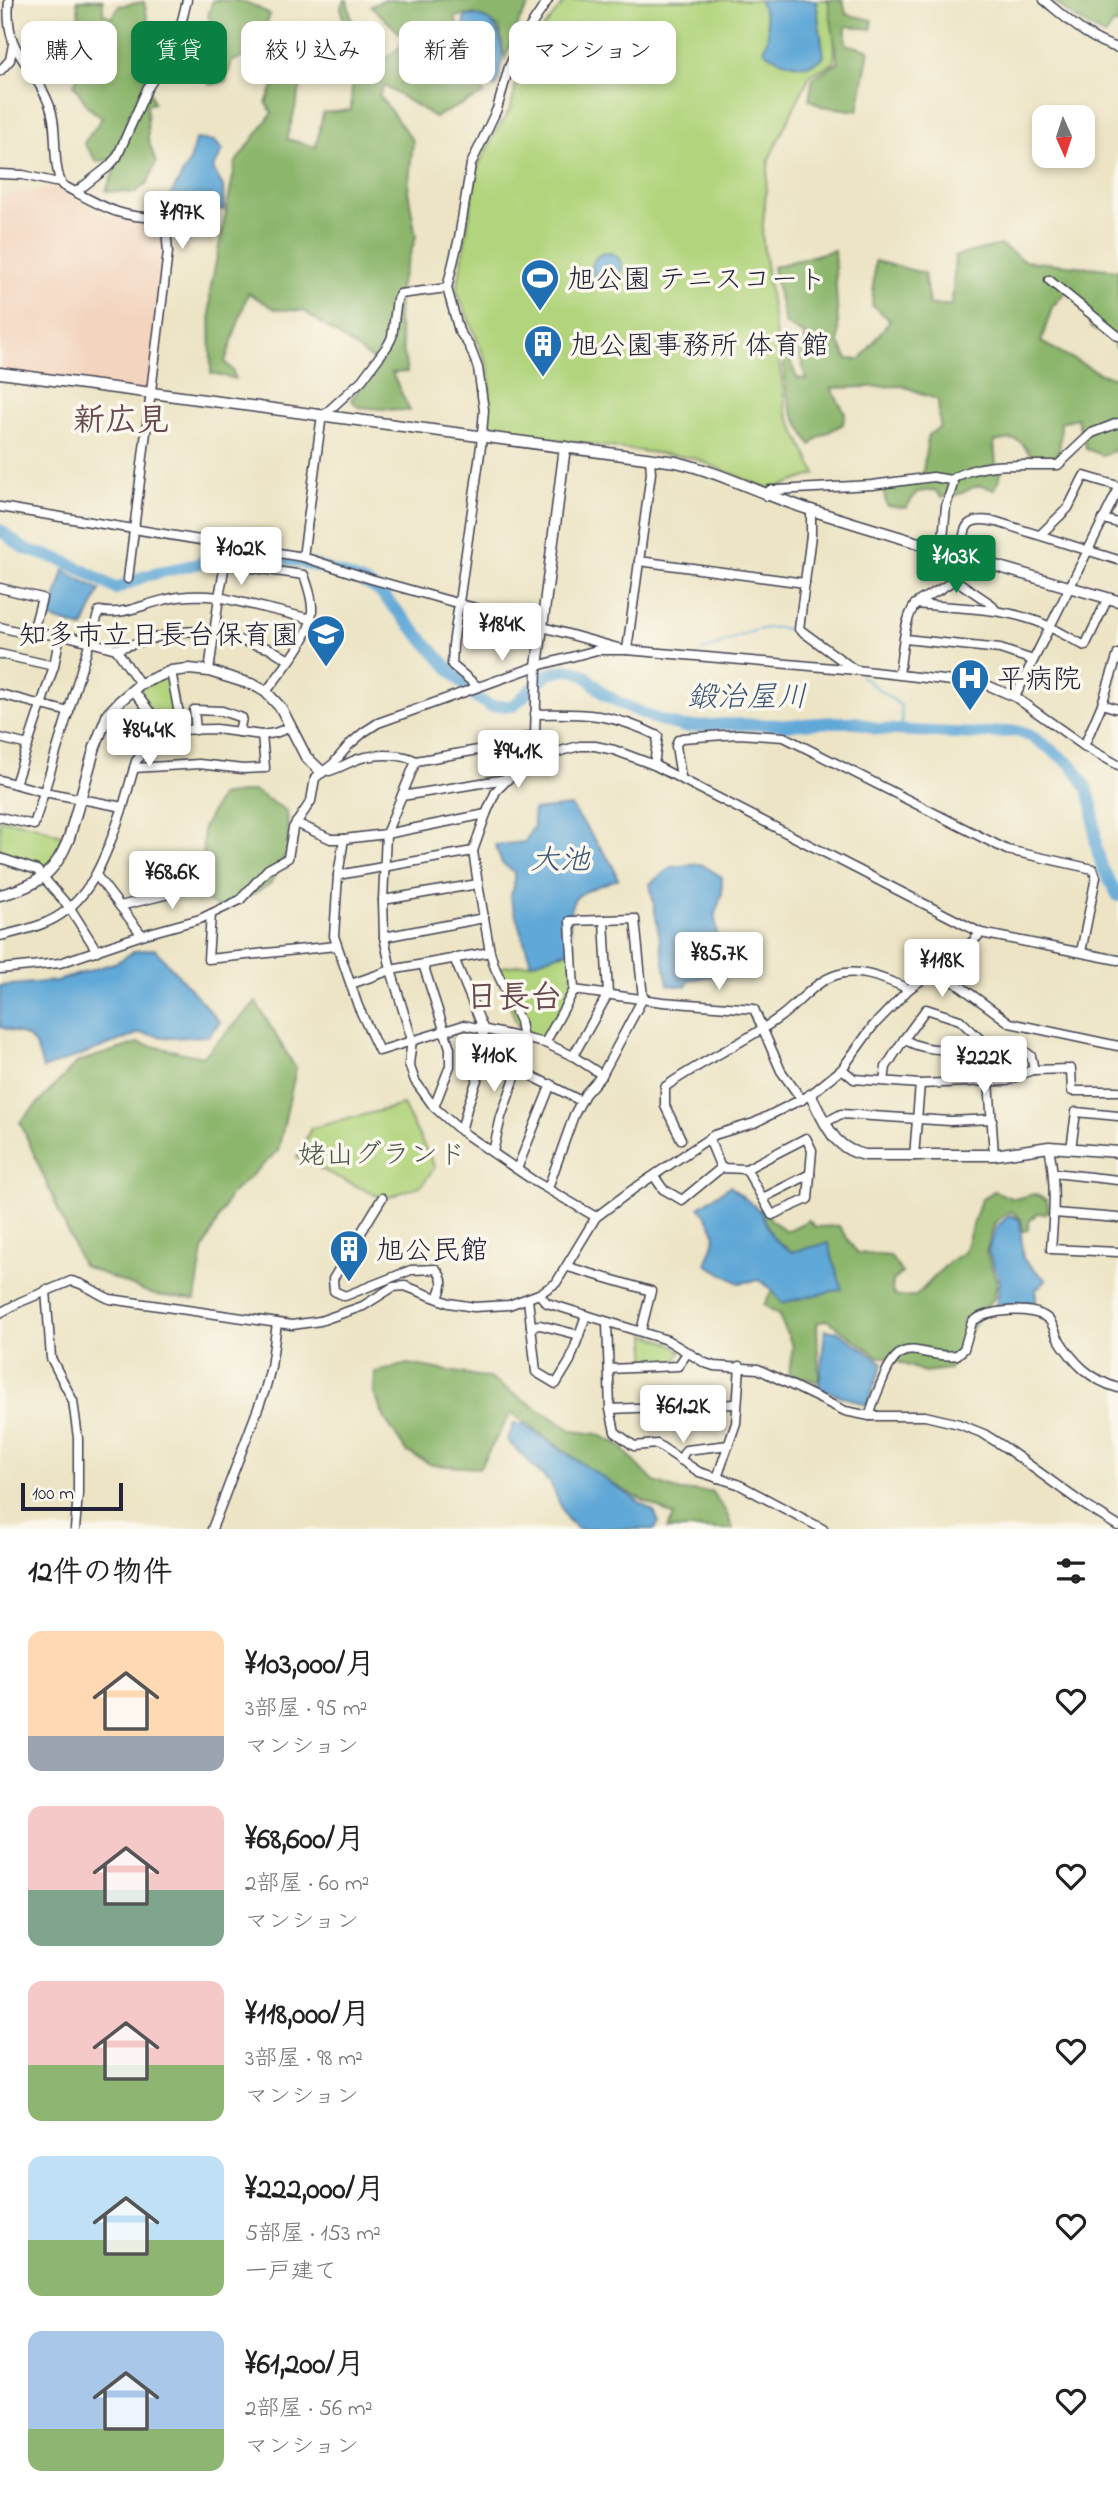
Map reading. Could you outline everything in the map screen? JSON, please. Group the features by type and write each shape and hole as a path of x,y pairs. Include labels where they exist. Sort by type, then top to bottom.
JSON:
{"street":[{"path":"9,0 9,33 13,44 49,104 54,121 62,185 114,212 129,216 165,217 168,252 128,579"},
{"path":"76,192 117,157 147,89 176,45 187,0"},
{"path":"477,686 452,664 484,410 478,368 470,347 459,331 447,288 459,238 471,164 497,109 514,55 548,0"},
{"path":"1044,0 1100,41 1118,48"},
{"path":"0,71 10,60 13,44"},
{"path":"0,174 60,181"},
{"path":"1049,280 1118,336"},
{"path":"303,557 324,415 362,380 388,345 400,294 447,288"},
{"path":"0,373 699,467 767,496 1113,600 1085,646 1037,622 996,611 915,604"},
{"path":"767,496 770,491 777,490 872,485 933,477 951,480 964,472 982,469 1058,465 1092,433 1118,423"},
{"path":"542,759 535,735 536,678 565,447"},
{"path":"627,650 651,473 650,459"},
{"path":"1015,697 1118,488 1084,476 1068,508 1040,535"},
{"path":"942,550 946,506 953,484 951,480"},
{"path":"0,507 303,557 371,579 627,650"},
{"path":"811,510 811,535 799,629 856,670"},
{"path":"899,674 909,614 915,604 954,579 963,557 964,530 969,522 978,518 1118,560"},
{"path":"1103,519 1118,523"},
{"path":"639,561 804,583"},
{"path":"209,671 225,564 304,575 310,596 311,619 303,639 266,692"},
{"path":"954,579 991,604 996,611"},
{"path":"0,587 42,598 32,635"},
{"path":"0,818 34,825 99,611 120,613 183,596 219,597 311,619"},
{"path":"0,627 32,635 60,634 116,649 176,632 214,633 271,649 289,660"},
{"path":"15,784 54,666 60,634"},
{"path":"905,639 1000,649 1033,660"},
{"path":"116,649 158,722 166,728 216,729 262,735 291,727"},
{"path":"0,969 60,963 211,914 240,900 268,869 288,858 293,828 311,801 315,778 333,764 364,732 378,723 477,686 581,652 627,650 899,674 988,685 1015,697 1084,746 1118,765"},
{"path":"0,654 54,666"},
{"path":"1084,746 1102,704 1118,654"},
{"path":"0,895 17,891 43,878 53,869 63,854 103,723 120,701 137,687 171,671 189,668 209,671 254,685 266,692 281,708 306,757 322,772"},
{"path":"171,671 182,730"},
{"path":"0,694 69,712"},
{"path":"1102,704 1118,709"},
{"path":"196,730 194,710 213,710 242,718 239,732"},
{"path":"535,714 589,713 639,726 658,736 654,765"},
{"path":"0,936 49,922 70,908 96,874 123,807 136,761 166,728"},
{"path":"681,777 676,746 682,738 739,734 784,737 1007,850 1093,869 1096,877 1081,952"},
{"path":"134,768 199,764 243,769 265,768 262,735"},
{"path":"322,772 365,757 408,757 416,761 478,750 535,735"},
{"path":"0,738 28,745"},
{"path":"493,1152 501,1117 518,1069 523,1039 520,1021 495,968 490,951 473,851 496,792 508,779 542,759 580,746 614,750 681,777 981,933 1118,960"},
{"path":"416,761 386,834 383,901 384,937 412,1040 410,1064 415,1081 434,1107 461,1131 596,1217"},
{"path":"402,796 508,779"},
{"path":"0,780 44,792 123,807"},
{"path":"296,823 331,839 344,839 386,834 486,814"},
{"path":"344,839 338,875 334,936 358,1006 379,1051 464,1025 545,1043 573,1056 602,1075"},
{"path":"338,875 473,851"},
{"path":"0,858 37,870 70,908 97,951"},
{"path":"96,874 142,935"},
{"path":"383,901 478,884"},
{"path":"120,906 169,894"},
{"path":"211,914 208,960 336,946"},
{"path":"384,937 484,918"},
{"path":"545,1043 574,990 570,921 635,919 643,998 602,1075 581,1101 564,1137 548,1188"},
{"path":"573,1056 608,994 604,920"},
{"path":"0,1313 71,1281 80,1282 95,1293 110,1299 292,1325 320,1321 363,1306 393,1287 405,1286 474,1307 509,1305 528,1299 556,1283 596,1217 714,1135 754,1123 806,1097 842,1069 873,1026 909,989 981,933"},
{"path":"351,984 391,970 490,951"},
{"path":"454,958 482,1028 484,1060 461,1131"},
{"path":"423,964 450,1048 450,1066 434,1107"},
{"path":"937,969 1010,1023 1118,1046"},
{"path":"681,1139 665,1106 665,1087 690,1069 762,1029 782,1016 818,985 836,975 858,973 909,989"},
{"path":"574,990 663,1003 754,1009 781,1071 826,1122 838,1143 850,1152 866,1155 994,1155 1049,1147 1118,1152"},
{"path":"884,1081 886,1067 926,1009 960,1020 986,1045 994,1155"},
{"path":"904,1039 914,1045 945,1049 1013,1042 1031,1056 1034,1070"},
{"path":"518,1069 581,1101"},
{"path":"842,1069 854,1079 940,1085 1007,1081 1034,1070 1071,1069 1072,1091 1118,1091"},
{"path":"517,1169 551,1084"},
{"path":"914,1156 920,1084"},
{"path":"1071,1149 1076,1112 1118,1116"},
{"path":"826,1122 841,1114 917,1120 992,1119"},
{"path":"654,1176 663,1189 682,1199 721,1168 746,1169 806,1138 812,1150 808,1199 772,1215 746,1169"},
{"path":"709,1139 721,1168"},
{"path":"1049,1147 1054,1173 1051,1249 1118,1252"},
{"path":"1054,1173 1118,1180"},
{"path":"763,1198 810,1174"},
{"path":"382,1198 333,1279 334,1291 345,1296 411,1270 436,1269 442,1276 443,1285 438,1298"},
{"path":"1054,1213 1118,1218"},
{"path":"568,1267 651,1291 641,1331"},
{"path":"46,1290 51,1358 73,1401 78,1438 75,1529"},
{"path":"538,1294 547,1303 674,1342 714,1366 758,1369 845,1411 870,1416 925,1416 972,1429 1003,1446 1118,1526"},
{"path":"528,1299 536,1372 556,1384 570,1361 586,1315"},
{"path":"870,1416 872,1405 896,1354 905,1351 957,1355 964,1349 972,1322 985,1314 1030,1311 1048,1318 1079,1366 1095,1380 1118,1388"},
{"path":"607,1321 610,1409 615,1432 634,1446 657,1444 699,1472 738,1483 823,1529"},
{"path":"212,1529 265,1390 277,1323"},
{"path":"531,1326 540,1325 579,1335"},
{"path":"609,1369 678,1366 688,1352"},
{"path":"718,1478 736,1423 740,1366"},
{"path":"610,1409 736,1404"},
{"path":"680,1460 686,1450 729,1445"}],"shaded area":[{"path":"57,188 104,216 161,219 163,222 166,252 151,393 0,373 0,195"}],"green space":[{"path":"77,0 103,0 103,13 112,18 119,6 144,2 148,21 131,21 131,84 148,84 154,103 147,105 148,139 156,162 148,182 135,193 106,191 120,157 97,162 84,143 102,118 88,107 74,85 117,84 117,21 73,21 79,16"},
{"path":"213,0 244,2 270,15 267,21 241,21 241,59 232,61 227,78 227,21 210,21 208,16"},
{"path":"347,0 352,21 344,21 341,6"},
{"path":"383,0 533,0 519,21 509,21 509,48 505,59 499,27 495,25 495,21 487,21 474,14 455,17 456,21 399,21 399,32 371,6"},
{"path":"566,0 836,0 834,63 810,75 769,159 762,235 786,412 816,474 770,490 694,458 487,431 490,385 488,366 457,291 477,168 511,108 516,84 676,84 676,21 549,21"},
{"path":"828,0 843,0 846,14 872,20 872,29 846,26 846,44 869,50 858,111 821,106 809,99 813,78 838,63"},
{"path":"1118,0 1118,24 1113,24 1105,36 1075,18 1054,1"},
{"path":"399,48 399,84 476,84 481,86 484,94 435,117 384,86 379,95 413,141 408,191 416,237 399,287 398,321 407,372 392,373 410,411 358,407 351,399 380,365 304,311 275,309 248,293 225,362 233,371 235,379 211,373 210,291 236,162 272,113 266,103 274,84 301,84 287,139 316,147 323,113 351,110 352,84 385,84 385,60"},
{"path":"1000,245 1025,261 1118,270 1118,350 1113,338 1091,328 1087,304 1066,291 1052,307 1041,342 1101,374 1118,378 1118,444 1115,451 1102,455 1086,449 1077,418 1061,422 1057,456 1034,460 1018,441 1009,439 994,442 996,465 1001,470 994,490 975,486 957,495 941,497 935,490 917,492 906,508 887,506 882,487 922,480 928,435 940,427 938,400 903,386 831,388 845,413 843,424 819,437 811,445 792,413 786,391 782,341 797,378 806,379 799,351 805,335 785,324 773,267 834,250 839,343 847,359 860,360 890,320 872,305 875,261 924,273 929,305 952,305 955,256"},
{"path":"171,671 182,730 166,728 138,697 140,689"},
{"path":"254,791 287,811 289,847 270,884 224,911 204,899 203,828 220,796"},
{"path":"0,819 34,825 69,838 43,878 37,870 0,858"},
{"path":"571,950 574,990 545,1043 523,1039 495,968 531,963"},
{"path":"256,1002 296,1069 278,1151 230,1195 203,1250 195,1300 154,1295 82,1265 20,1122 78,1062 138,1043 203,1057"},
{"name":"姥山グランド","path":"403,1105 435,1167 422,1185 384,1199 297,1158 311,1128"},
{"path":"994,1191 1014,1199 1034,1194 1047,1200 1049,1210 1045,1214 1037,1213 1029,1222 1028,1230 1023,1231 1021,1219 1011,1211 995,1222 986,1252 997,1282 994,1298 982,1312 949,1369 924,1372 886,1357 879,1357 827,1320 817,1323 819,1382 789,1374 793,1346 778,1314 764,1305 772,1290 828,1244 792,1252 773,1238 760,1211 762,1206 772,1221 787,1231 809,1220 815,1227 839,1226 857,1253 890,1256 902,1273 893,1281 892,1292 897,1297 916,1296 950,1261 964,1252 981,1200"},
{"path":"646,1334 672,1344 681,1352 674,1363 646,1362"},
{"path":"408,1364 489,1378 573,1431 597,1434 618,1444 654,1482 680,1491 711,1491 726,1512 733,1529 667,1529 674,1516 602,1479 511,1413 479,1468 432,1465 407,1452 385,1419 374,1393 375,1372"}],"water":[{"path":"759,0 816,0 824,57 812,64 797,65 766,52 763,49 768,37 767,24"},
{"path":"467,16 481,17 489,21 464,21"},
{"path":"495,27 501,40 502,52 496,88 487,84 495,84"},
{"path":"195,139 214,141 223,150 213,169 223,186 224,210 165,205 190,161"},
{"path":"607,253 618,257 622,268 618,279 607,283 596,279 592,268 596,257"},
{"path":"64,570 100,590 83,628 50,618"},
{"name":"大池","path":"571,806 612,864 618,879 588,890 574,901 570,918 571,950 531,963 510,897 514,887 514,872 502,863 495,845 525,842 534,825 533,810"},
{"path":"701,864 722,877 722,894 715,914 718,952 725,978 720,983 712,976 689,980 686,987 668,985 650,884 671,867"},
{"path":"155,949 220,1022 208,1036 170,1038 140,1033 43,1069 30,1039 0,1027 0,986 57,981 117,962 135,951"},
{"path":"730,1186 760,1211 773,1238 792,1252 828,1243 842,1289 782,1303 760,1280 739,1283 706,1264 713,1246 714,1234 699,1207"},
{"path":"1010,1215 1020,1220 1023,1259 1046,1280 1036,1290 1036,1302 996,1306 1000,1281 988,1251 997,1226"},
{"path":"825,1330 838,1332 883,1363 867,1405 819,1388"},
{"path":"514,1424 523,1424 654,1512 659,1522 655,1529 578,1529 566,1518 551,1484 507,1440"}],"waterway":[{"name":"鍛治屋川","path":"0,530 23,548 61,560 116,589 145,576 201,563 215,552 223,550 281,558 347,576 379,591 473,695 490,706 513,706 548,674 565,670 577,671 604,694 624,705 656,719 684,727 856,722 876,729 974,734 1017,731 1031,736 1072,765 1088,790 1093,809 1096,846 1102,867 1118,896"},
{"path":"702,651 761,629 785,629 797,633"},
{"path":"861,676 901,706 902,729"}],"place":[{"name":"旭公園 テニスコート","path":"540,312"},
{"name":"旭公園事務所 体育館","path":"543,378"},
{"name":"知多市立日長台保育園","path":"326,668"},
{"name":"平病院","path":"970,712"},
{"name":"旭公民館","path":"349,1283"}],"district":[{"name":"新広見","path":"121,419"},
{"name":"日長台","path":"514,996"}]}
